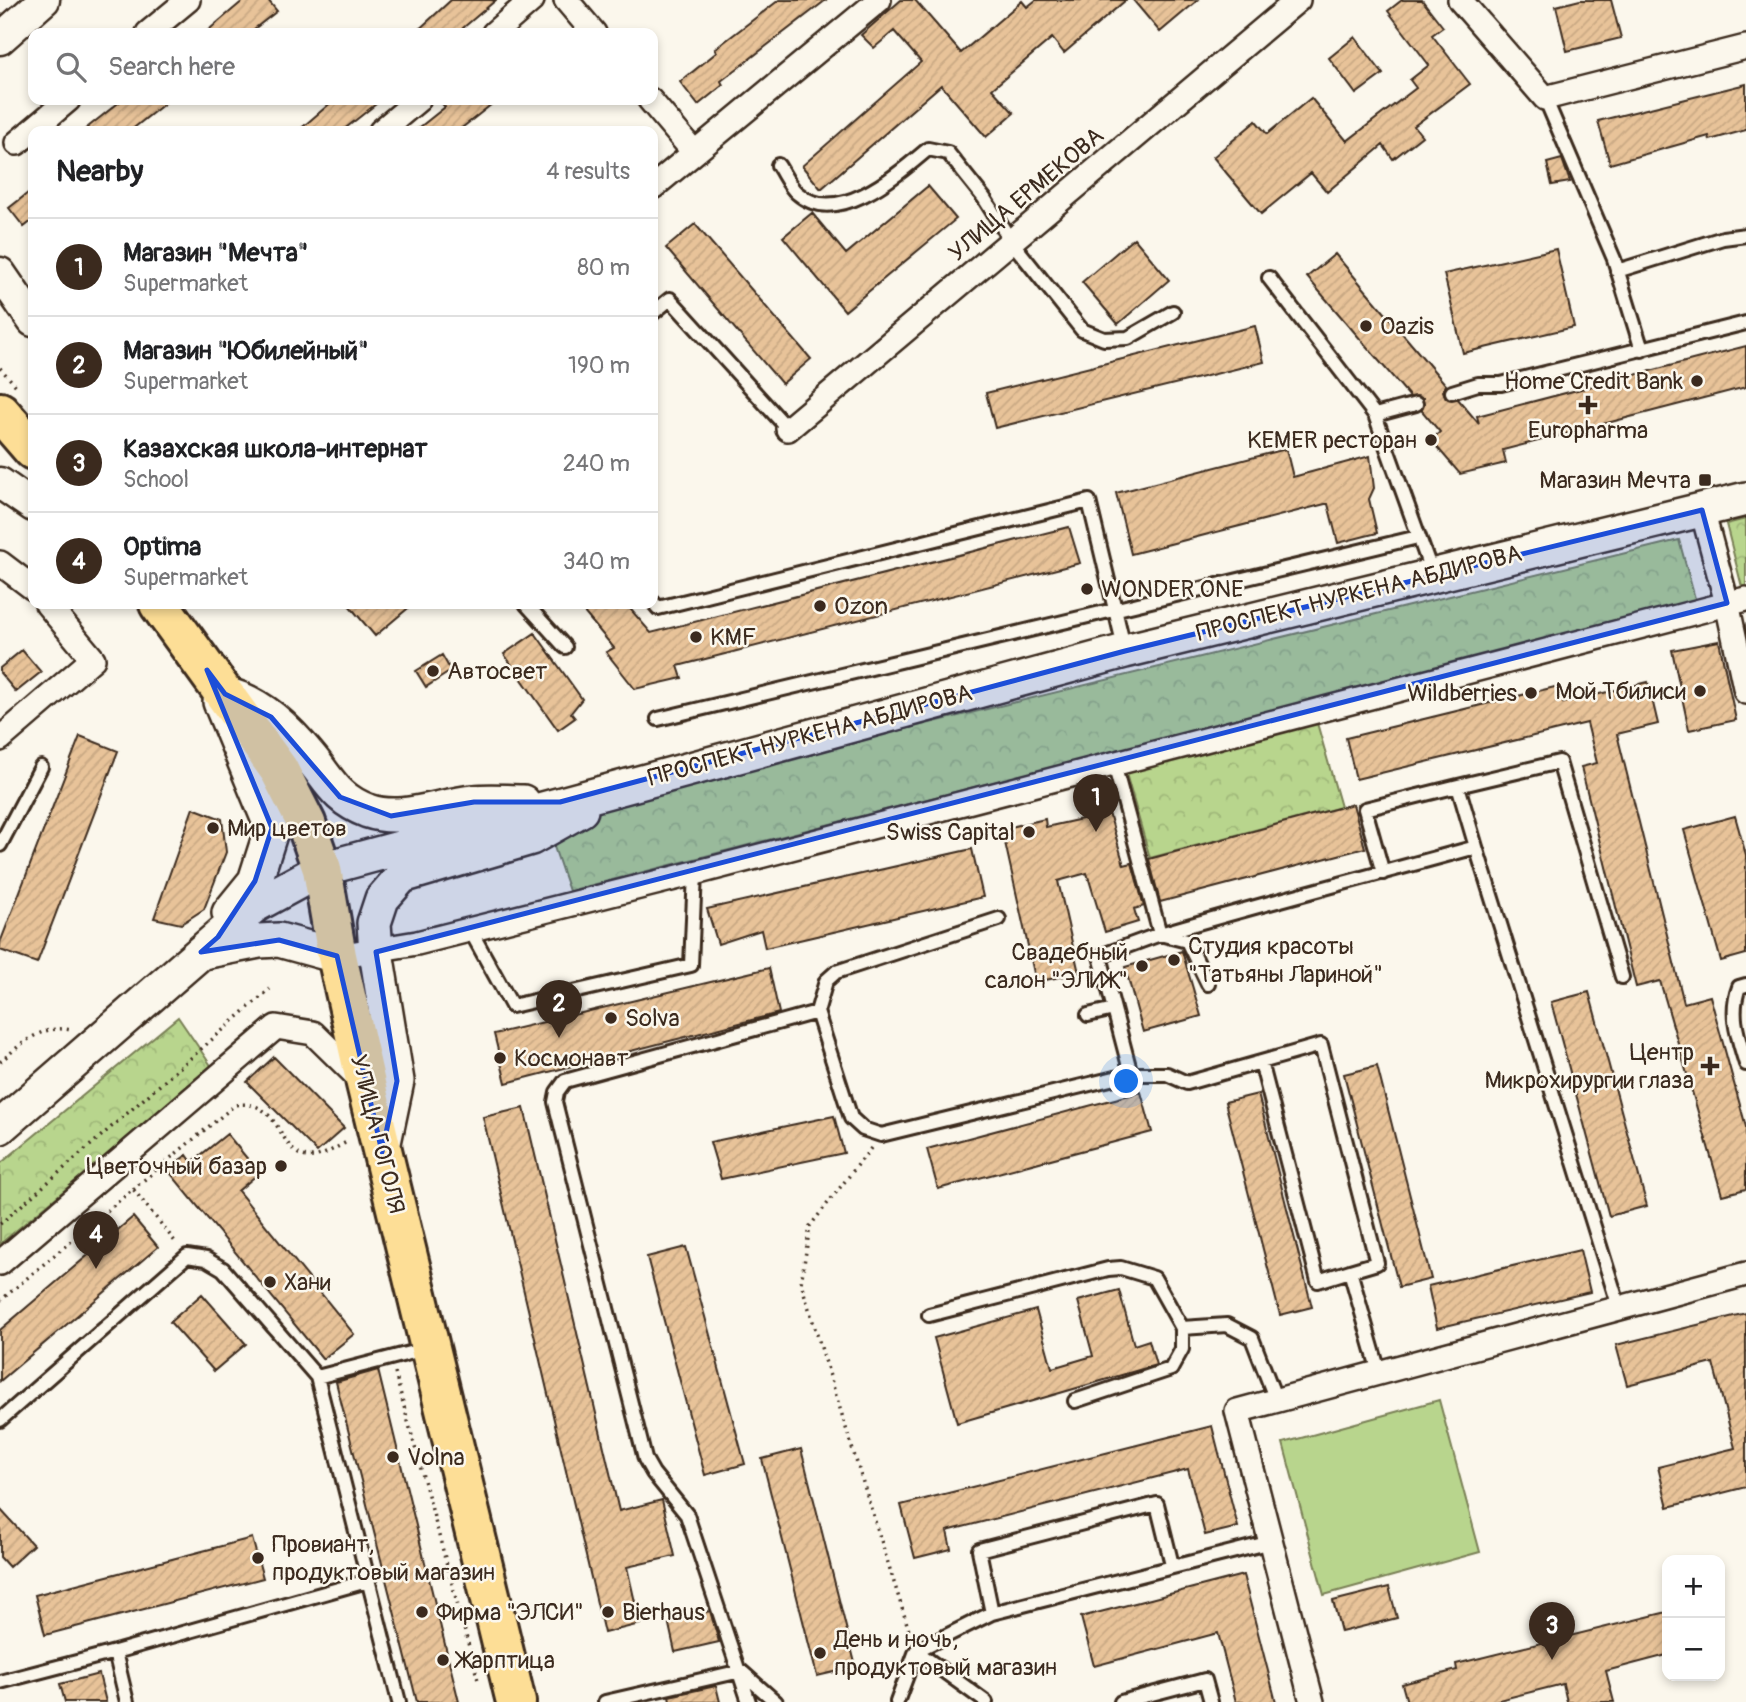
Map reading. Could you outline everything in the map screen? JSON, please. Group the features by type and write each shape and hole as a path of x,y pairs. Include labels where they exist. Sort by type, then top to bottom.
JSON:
{"highway":[{"path":"0,412 28,444"},
{"name":"УЛИЦА ГОГОЛЯ","path":"163,609 279,770 306,823 322,869 337,956 366,1084 516,1702"}],"main road":[{"name":"ПРОСПЕКТ НУРКЕНА АБДИРОВА","path":"0,1127 254,906 322,869 560,802 1125,651 1432,573 1746,499"},
{"path":"216,682 271,717 310,756 340,797 368,811 391,816 474,802 560,802"},
{"path":"209,945 229,913 255,881 272,828 216,682"},
{"path":"380,1140 397,1082 376,951 374,923 382,899 401,876 531,838 616,788"},
{"path":"209,945 279,940 337,956"}],"street":[{"path":"0,39 44,0"},
{"path":"154,28 188,0"},
{"path":"500,28 532,0"},
{"path":"566,0 590,28"},
{"path":"658,182 879,0"},
{"name":"УЛИЦА ЕРМЕКОВА","path":"788,429 1298,0"},
{"path":"1460,0 1545,98 1746,47"},
{"path":"36,126 62,105"},
{"path":"388,126 412,105"},
{"path":"654,105 693,151"},
{"path":"17,142 28,133"},
{"path":"0,273 28,314"},
{"path":"0,483 28,503"},
{"path":"1702,510 1737,601 1746,692"},
{"path":"0,563 28,584"},
{"path":"337,956 376,951 695,873 1737,601"},
{"path":"0,738 93,659 51,609"},
{"path":"0,1263 276,1027 313,1033 366,1084"},
{"path":"1312,1702 1237,1411 1746,1274"}],"lane":[{"path":"1545,98 1617,271 1642,350"},
{"path":"778,165 797,192 819,205 847,202 897,175 928,149 948,153 984,198 1011,241 1082,330 1104,339 1128,338 1173,312"},
{"path":"1617,271 1723,239 1746,235"},
{"path":"1269,278 1375,415 1432,573"},
{"path":"658,309 670,299 788,429"},
{"path":"1452,392 1478,384 1501,384 1746,323"},
{"path":"1375,415 1416,404"},
{"path":"658,608 1089,501 1125,651"},
{"path":"658,719 1418,537"},
{"path":"531,609 565,647"},
{"path":"1383,873 1365,809 1559,762 1622,977"},
{"path":"1114,764 1160,934"},
{"path":"0,845 41,767"},
{"path":"1458,786 1619,1307"},
{"path":"1131,1074 1100,956 1160,934 1476,847"},
{"path":"469,928 512,1006 691,965 695,873"},
{"path":"999,919 836,972 826,981 817,1012 851,1118 863,1129 881,1135 1131,1074 1167,1074 1186,1083 1321,1045 1377,1263 1318,1281 1261,1062"},
{"path":"1160,934 1187,941 1208,984"},
{"path":"1746,985 1739,987 1733,1002 1734,1021 1746,1064"},
{"path":"1088,1016 1114,1009"},
{"path":"749,1702 741,1671 687,1515 653,1473 646,1459 555,1102 557,1092 565,1081 817,1012"},
{"path":"0,1420 187,1256 206,1259 223,1269 317,1377 399,1702"},
{"path":"929,1315 1121,1268 1154,1278 1182,1328 1182,1349 1171,1369 1075,1401"},
{"path":"1350,1271 1379,1372"},
{"path":"1182,1328 1227,1325 1252,1338 1276,1400"},
{"path":"317,1377 431,1348"},
{"path":"992,1614 978,1550 1157,1504 1172,1566"},
{"path":"897,1702 916,1651 992,1614 1271,1542"},
{"path":"0,1682 367,1581"},
{"path":"916,1651 986,1702"},
{"path":"115,1652 127,1702"},
{"path":"606,1702 741,1671"},
{"path":"741,1671 776,1702"},
{"path":"1121,1702 1205,1680 1211,1702"}],"path":[{"path":"0,1224 270,989"},
{"path":"0,1062 26,1040 52,1028 100,1040"},
{"path":"0,1301 235,1105 248,1103 261,1107 299,1155 311,1158 380,1140"},
{"path":"881,1135 810,1226 801,1283 916,1651"},
{"path":"132,1189 187,1256"},
{"path":"390,1357 481,1689"}],"highlighted area":[{"path":"1702,510 1727,603 376,952 397,1081 382,1152 337,956 279,940 201,952 218,937 255,881 272,828 207,670 225,694 271,717 340,797 391,816 474,802 560,802 1125,651"}],"green space":[{"path":"1746,519 1746,599 1745,599 1726,524"},
{"path":"1679,540 1696,602 569,891 551,838 619,799"},
{"path":"1317,723 1341,807 1150,858 1125,770"},
{"path":"178,1017 212,1067 0,1244 0,1164"},
{"path":"1439,1400 1480,1552 1324,1595 1283,1443"}],"building":[{"path":"244,0 268,0 277,11 255,28 211,28"},
{"path":"451,0 496,0 463,28 420,28"},
{"path":"779,0 826,0 721,81 723,85 698,105 680,82 717,52 715,49"},
{"path":"901,0 915,0 961,53 1022,1 1027,7 1036,0 1126,0 1064,53 1052,38 992,89 1014,113 986,137 941,85 821,189 802,166 921,62 894,31 874,48 861,35"},
{"path":"1133,0 1198,0 1160,32"},
{"path":"1402,0 1422,0 1443,27 1432,35 1470,84 1414,126 1422,136 1393,159 1383,145 1327,192 1311,173 1261,214 1213,157 1256,121 1267,134 1311,98 1347,141 1416,88 1410,80 1429,65 1388,11"},
{"path":"1580,0 1611,0 1621,38 1567,51 1556,6"},
{"path":"1355,37 1383,74 1356,94 1329,58"},
{"path":"1746,84 1746,130 1710,140 1709,136 1610,164 1598,121"},
{"path":"116,105 163,105 136,126 89,126"},
{"path":"328,105 375,105 348,126 304,126"},
{"path":"443,105 491,105 464,126 421,126 445,107"},
{"path":"1562,159 1570,182 1552,185 1547,163"},
{"path":"928,186 956,219 845,311 783,237 812,213 846,254"},
{"path":"28,193 28,224 24,227 9,208"},
{"path":"695,224 811,359 782,384 666,248"},
{"path":"1134,238 1169,280 1118,324 1082,282"},
{"path":"1556,249 1574,327 1463,353 1444,274"},
{"path":"1335,254 1446,385 1443,391 1446,398 1458,399 1479,424 1477,416 1746,346 1746,387 1503,450 1506,463 1460,474 1431,440 1440,432 1422,411 1423,398 1410,397 1307,277"},
{"path":"1255,326 1264,362 995,428 986,393"},
{"path":"1286,449 1293,477 1370,456 1374,488 1369,499 1377,533 1338,543 1328,504 1325,504 1131,554 1116,493"},
{"path":"1069,527 1080,563 678,666 682,678 635,689 606,652 614,648 581,609 630,609 651,633"},
{"path":"352,609 407,609 375,636"},
{"path":"535,633 582,699 571,713 575,718 558,730 504,654"},
{"path":"1719,641 1736,720 1689,730 1672,650"},
{"path":"22,650 41,672 16,692 0,673 0,668"},
{"name":"Автосвет","path":"442,655 451,671 426,687 416,671"},
{"path":"1648,682 1658,724 1617,734 1684,1003 1710,996 1746,1127 1746,1189 1722,1195 1660,981 1636,987 1581,767 1597,763 1587,723 1356,779 1346,738 1559,686 1563,703"},
{"path":"80,736 118,751 37,963 0,950 0,943"},
{"path":"1353,804 1365,848 1160,902 1149,859"},
{"path":"193,808 222,819 226,852 204,909 181,924 154,918"},
{"path":"1109,813 1124,865 1132,863 1144,906 1134,909 1138,922 1105,932 1087,873 1058,881 1079,973 1036,982 1002,829 1045,819 1046,827"},
{"path":"1735,816 1746,855 1746,954 1721,961 1684,830"},
{"path":"972,849 983,897 765,948 761,930 718,944 707,909"},
{"path":"1182,951 1201,1016 1143,1032 1125,967"},
{"path":"769,968 779,1013 506,1083 494,1034"},
{"path":"1589,992 1647,1206 1609,1216 1551,1002"},
{"path":"274,1057 344,1128 317,1152 247,1082"},
{"path":"1377,1066 1431,1279 1399,1287 1344,1074"},
{"path":"1141,1092 1152,1132 938,1189 927,1149"},
{"path":"1258,1094 1312,1307 1280,1315 1225,1102"},
{"path":"524,1108 619,1511 662,1500 675,1556 627,1567 640,1624 604,1633 483,1117"},
{"path":"834,1116 844,1153 721,1179 710,1142"},
{"path":"227,1134 259,1173 238,1191 354,1334 323,1359 167,1169 187,1155 192,1162"},
{"path":"133,1217 158,1247 0,1381 0,1330"},
{"path":"686,1247 745,1464 705,1475 647,1257"},
{"path":"1580,1250 1590,1292 1437,1328 1428,1286"},
{"path":"1119,1290 1134,1345 1149,1340 1156,1365 957,1423 934,1338 1036,1310 1052,1368 1093,1356 1078,1301"},
{"path":"202,1294 246,1344 214,1371 170,1322"},
{"path":"1746,1313 1746,1487 1668,1507 1658,1467 1735,1448 1713,1363 1627,1385 1616,1345"},
{"path":"378,1370 459,1702 417,1702 336,1382"},
{"path":"1212,1426 1238,1527 1205,1535 1188,1469 947,1531 951,1549 915,1558 901,1505"},
{"path":"801,1449 856,1667 817,1676 762,1459"},
{"path":"0,1509 33,1545 9,1567 0,1557"},
{"path":"252,1538 263,1578 45,1635 35,1595"},
{"path":"1243,1575 1276,1702 1236,1702 1218,1633 1094,1666 1081,1617"},
{"path":"1389,1587 1397,1618 1341,1632 1333,1601"},
{"path":"710,1611 719,1642 675,1652 668,1620"},
{"path":"1662,1613 1662,1656 1606,1671 1614,1702 1567,1702 1563,1684 1491,1702 1407,1702 1402,1684 1457,1670 1456,1664"},
{"path":"99,1674 106,1702 65,1702 60,1684"},
{"path":"716,1686 720,1702 670,1702 669,1696"}],"place":[{"name":"Oazis","path":"1366,326"},
{"name":"Home Credit Bank","path":"1697,381"},
{"name":"Europharma","path":"1588,405"},
{"name":"KEMER ресторан","path":"1431,440"},
{"name":"Магазин Мечта","path":"1705,480"},
{"name":"WONDER ONE","path":"1087,589"},
{"name":"Ozon","path":"820,606"},
{"name":"KMF","path":"696,637"},
{"name":"Автосвет","path":"433,671"},
{"name":"Мой Тбилиси","path":"1700,691"},
{"name":"Wildberries","path":"1531,693"},
{"name":"Мир цветов","path":"213,828"},
{"name":"Swiss Capital","path":"1029,832"},
{"name":"Магазин \"Мечта\"","path":"1096,832"},
{"name":"Студия красоты \"Татьяны Лариной\"","path":"1174,960"},
{"name":"Свадебный салон \"ЭЛИЖ\"","path":"1142,966"},
{"name":"Solva","path":"611,1018"},
{"name":"Магазин \"Юбилейный\"","path":"559,1038"},
{"name":"Космонавт","path":"500,1058"},
{"name":"Центр Микрохирургии глаза","path":"1710,1066"},
{"name":"Цветочный базар","path":"281,1166"},
{"name":"Optima","path":"96,1269"},
{"name":"Хани","path":"270,1282"},
{"name":"Volna","path":"393,1457"},
{"name":"Провиант, продуктовый магазин","path":"258,1558"},
{"name":"Фирма \"ЭЛСИ\"","path":"422,1612"},
{"name":"Bierhaus","path":"608,1612"},
{"name":"День и ночь, продуктовый магазин","path":"820,1653"},
{"name":"Жарптица","path":"443,1660"},
{"name":"Казахская школа-интернат","path":"1552,1660"}]}
